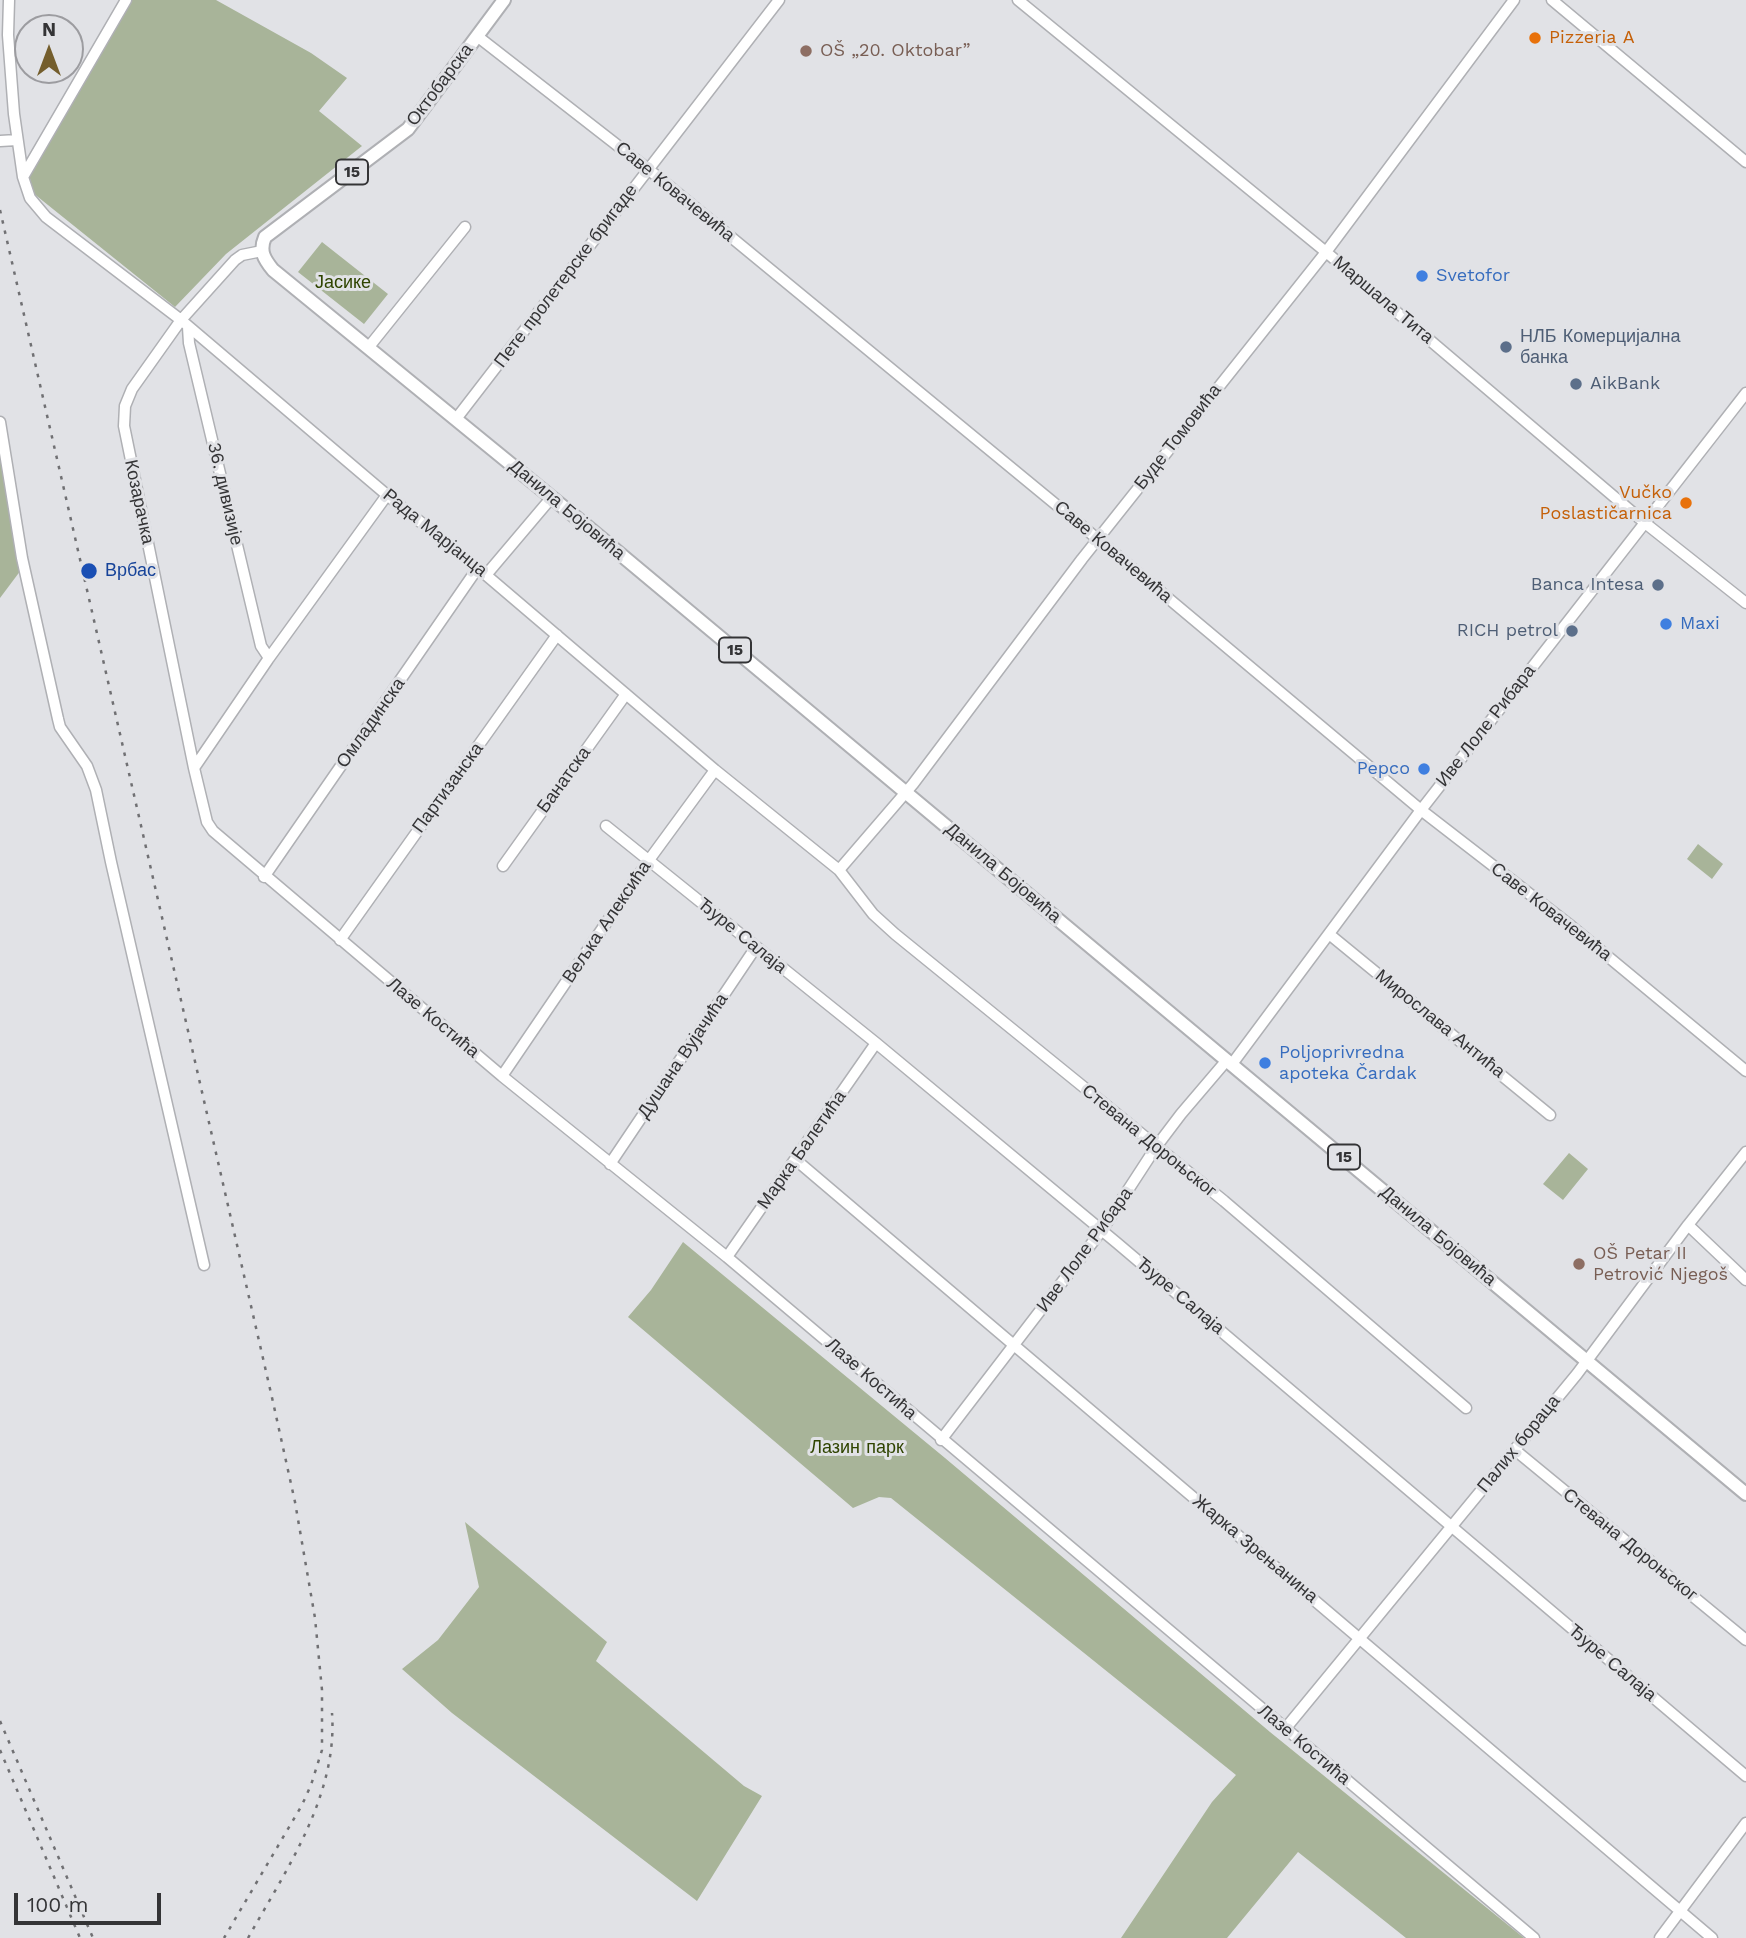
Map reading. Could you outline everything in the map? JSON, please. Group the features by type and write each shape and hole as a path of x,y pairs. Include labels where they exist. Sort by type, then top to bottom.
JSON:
{"main road":[{"name":"Октобарска","path":"262,251 265,237 271,231 408,129 504,0"},
{"name":"Данила Бојовића","path":"262,251 263,258 273,270 552,497 1746,1494"}],"street":[{"path":"9,0 8,35 23,177"},
{"path":"23,177 126,0"},
{"name":"Пете пролетерске бригаде","path":"456,419 779,0"},
{"name":"Маршала Тита","path":"1018,0 1326,251 1645,523 1746,603"},
{"name":"Буде Томовића","path":"839,870 906,793 1098,539 1326,251 1514,0"},
{"path":"1552,0 1746,162"},
{"name":"Саве Ковачевића","path":"477,36 648,169 1098,539 1421,810 1571,926 1746,1071"},
{"path":"0,141 18,140"},
{"name":"Рада Марјанца","path":"23,177 30,198 57,228 185,323 715,770 839,870"},
{"path":"368,348 465,227"},
{"path":"185,323 235,260 262,251"},
{"name":"36. дивизије","path":"185,323 261,646 269,658"},
{"name":"Козарачка","path":"185,323 132,389 125,406 124,426 207,822"},
{"name":"Иве Лоле Рибара","path":"941,1440 1102,1230 1181,1114 1230,1062 1421,810 1746,394"},
{"path":"0,422 22,558 58,719 87,766 96,790 204,1265"},
{"path":"194,768 269,658 387,495"},
{"name":"Омладинска","path":"264,877 482,572 552,497"},
{"name":"Партизанска","path":"340,940 557,635"},
{"name":"Банатска","path":"503,866 626,694"},
{"name":"Вељка Алексића","path":"502,1076 649,860 715,770"},
{"name":"Лазе Костића","path":"207,822 220,839 264,877 502,1076 727,1257 1534,1938"},
{"name":"Ђуре Салаја","path":"606,825 876,1042 1102,1230 1746,1776"},
{"name":"Стевана Дороњског","path":"839,870 873,914 895,934 1224,1201 1466,1408"},
{"name":"Мирослава Антића","path":"1329,934 1550,1115"},
{"name":"Душана Вујачића","path":"610,1164 756,947"},
{"name":"Марка Балетића","path":"727,1257 876,1042"},
{"name":"Палих бораца","path":"1285,1729 1587,1361 1746,1152"},
{"name":"Жарка Зрењанина","path":"796,1160 1712,1938"},
{"path":"1688,1225 1746,1280"},
{"name":"Стевана Дороњског","path":"1515,1450 1746,1640"},
{"path":"1660,1938 1746,1823"}],"green space":[{"path":"130,0 216,0 311,53 347,78 319,111 362,146 226,254 175,307 33,193 29,174 81,84 84,84 84,79"},
{"name":"Јасике","path":"322,242 388,294 364,324 298,272"},
{"path":"0,422 24,566 0,598"},
{"path":"1698,844 1723,864 1712,879 1687,859"},
{"path":"1569,1153 1588,1169 1563,1200 1543,1184"},
{"name":"Лазин парк","path":"683,1242 1270,1732 1524,1938 1406,1938 1298,1852 1227,1938 1121,1938 1212,1802 1236,1775 891,1498 879,1497 853,1508 628,1317 651,1290"},
{"path":"465,1522 607,1642 596,1661 744,1786 762,1796 697,1901 452,1713 402,1669 438,1640 479,1587"}],"railway":[{"path":"0,210 273,1402 295,1502 315,1618 322,1690 322,1750 302,1805 224,1938"},
{"path":"248,1938 293,1859 318,1802 332,1743 332,1713"},
{"path":"0,1721 93,1938"},
{"path":"0,1750 80,1938"}],"place":[{"name":"Pizzeria A","path":"1535,38"},
{"name":"OŠ „20. Oktobar”","path":"806,51"},
{"name":"Svetofor","path":"1422,276"},
{"name":"НЛБ Комерцијална банка","path":"1506,347"},
{"name":"AikBank","path":"1576,384"},
{"name":"Vučko Poslastičarnica","path":"1686,503"},
{"name":"Врбас","path":"89,571"},
{"name":"Banca Intesa","path":"1658,585"},
{"name":"Maxi","path":"1666,624"},
{"name":"RICH petrol","path":"1572,631"},
{"name":"Pepco","path":"1424,769"},
{"name":"Poljoprivredna apoteka Čardak","path":"1265,1063"},
{"name":"OŠ Petar II Petrović Njegoš","path":"1579,1264"}]}
